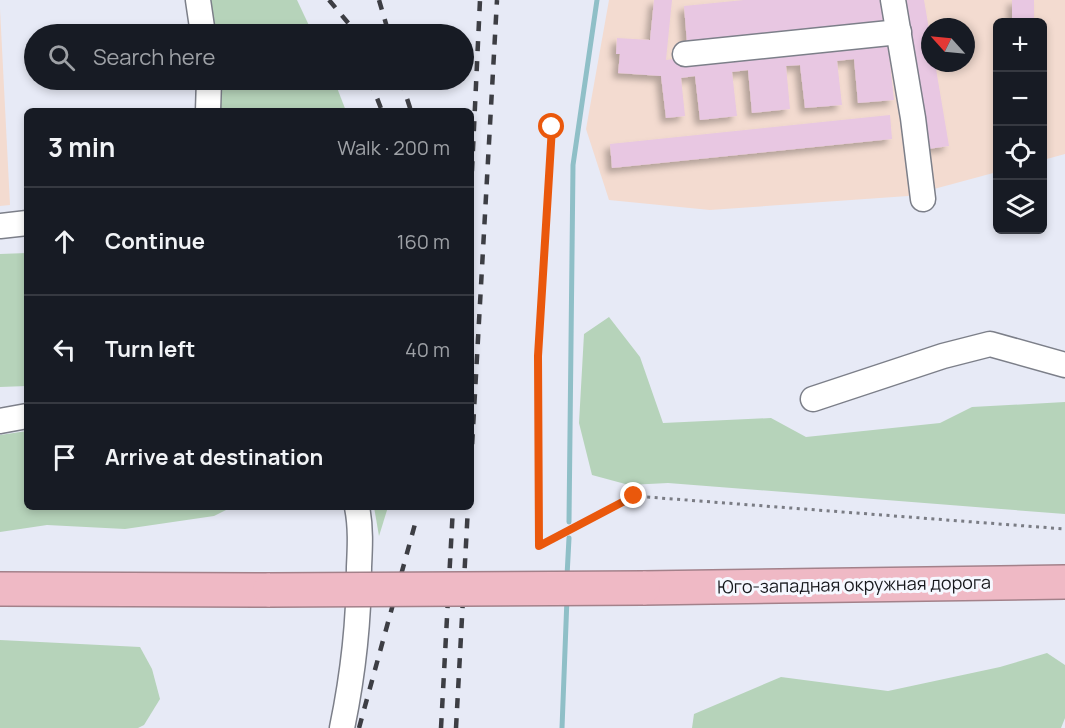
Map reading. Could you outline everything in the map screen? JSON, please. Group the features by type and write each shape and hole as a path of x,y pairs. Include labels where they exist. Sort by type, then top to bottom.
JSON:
{"highway":[{"name":"Юго-западная окружная дорога","path":"40,590 643,588 1065,582"},
{"path":"0,589 40,590"}],"street":[{"path":"198,0 202,24"},
{"path":"893,0 913,118 923,199"},
{"path":"685,54 898,32"},
{"path":"208,108 209,90"},
{"path":"0,226 24,223"},
{"path":"813,399 943,356 990,344 1065,365"},
{"path":"0,421 24,417"},
{"path":"342,728 351,684 359,597 360,524 358,510"},
{"path":"0,574 40,590"}],"path":[{"path":"552,127 538,356 539,546 634,496 1065,529"}],"shaded area":[{"path":"609,0 1065,0 1065,154 1047,159 1047,18 993,18 993,173 908,196 710,210 609,200 586,129"},
{"path":"0,9 10,205 0,206"}],"green space":[{"path":"209,0 297,0 308,24 211,24"},
{"path":"217,90 338,90 345,108 219,108"},
{"path":"24,253 24,386 0,387 0,254"},
{"path":"609,317 640,357 663,423 771,418 806,437 940,423 972,407 1065,402 1065,514 668,483 629,485 592,475 579,423 584,334"},
{"path":"24,431 24,510 226,510 214,516 125,529 47,525 0,532 0,435"},
{"path":"375,510 387,510 379,536"},
{"path":"0,640 140,647 152,669 160,699 144,725 138,728 0,728"},
{"path":"1047,653 1065,665 1065,718 1061,728 692,728 694,714 781,677 888,691 1000,667"}],"building":[{"path":"654,0 672,0 666,60 887,36 894,100 858,103 854,59 837,61 842,105 805,108 800,65 786,66 790,109 752,113 748,70 732,72 737,116 700,120 695,76 681,78 685,116 666,118 661,76 618,73 620,54 616,54 617,38 650,40"},
{"path":"744,0 884,0 886,24 687,43 684,6"},
{"path":"903,0 924,0 927,18 921,18 921,72 937,72 949,146 928,149"},
{"path":"1012,0 1034,0 1034,18 1012,18"},
{"path":"890,115 892,139 612,168 610,144"}],"waterway":[{"path":"569,522 573,165 597,0"},
{"path":"567,576 569,538"},
{"path":"562,728 567,598"}],"railway":[{"path":"329,0 349,24"},
{"path":"379,0 386,24"},
{"path":"474,127 480,0"},
{"path":"474,410 497,0"},
{"path":"374,90 381,108"},
{"path":"404,90 410,108"},
{"path":"441,728 453,510"},
{"path":"456,728 468,510"},
{"path":"359,728 415,524"}],"route":[{"path":"552,127 538,356 539,546 634,496"}]}
